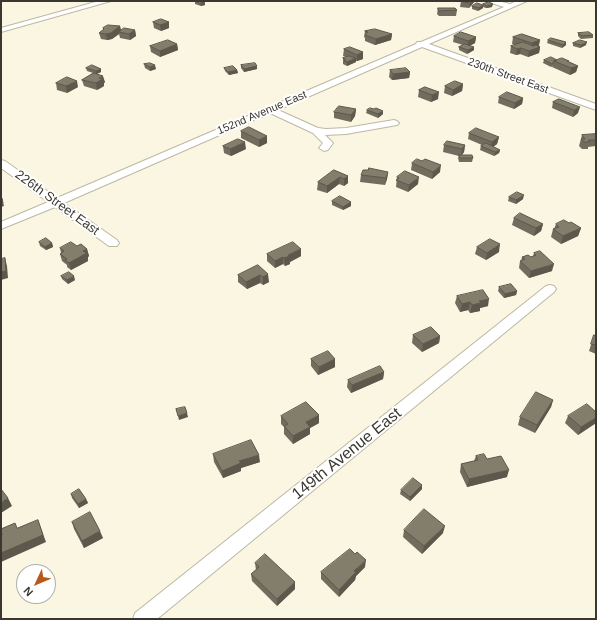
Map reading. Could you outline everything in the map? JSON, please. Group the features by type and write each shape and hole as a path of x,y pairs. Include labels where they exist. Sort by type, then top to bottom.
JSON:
{"street":[{"path":"1,30 107,1"},
{"path":"488,1 510,6"},
{"name":"152nd Avenue East","path":"1,226 420,44 523,1"},
{"name":"230th Street East","path":"420,44 596,107"},
{"path":"270,110 316,131 336,133 394,123"},
{"path":"316,131 326,145 339,139 336,133"},
{"name":"226th Street East","path":"1,163 113,243"},
{"name":"149th Avenue East","path":"142,619 550,288"}],"building":[{"path":"195,1 203,1 205,2 200,3"},
{"path":"461,1 472,1 470,3"},
{"path":"489,2 493,4 487,6 483,4"},
{"path":"477,3 483,5 479,8 472,6"},
{"path":"438,8 455,8 457,10 439,11"},
{"path":"161,19 169,22 160,25 153,22"},
{"path":"108,25 120,26 111,33 99,33 104,29 103,28"},
{"path":"124,28 135,30 129,34 119,32"},
{"path":"375,29 392,34 376,39 365,35 368,32 365,31"},
{"path":"461,32 476,37 468,41 454,36"},
{"path":"589,32 593,35 582,36 578,33"},
{"path":"522,34 540,40 532,43 513,37"},
{"path":"551,38 566,42 563,45 548,40"},
{"path":"168,40 177,44 160,51 150,46"},
{"path":"580,40 587,42 581,45 573,43"},
{"path":"523,42 540,47 529,51 521,48 517,49 511,46"},
{"path":"465,44 474,47 468,50 459,47"},
{"path":"350,47 363,52 357,55 344,49"},
{"path":"349,56 356,58 347,62 344,61 346,60 343,58"},
{"path":"551,57 557,60 552,64 544,60"},
{"path":"562,58 578,66 571,68 554,61"},
{"path":"150,63 155,65 150,67 144,64"},
{"path":"255,63 257,66 244,69 241,65"},
{"path":"92,65 101,69 96,71 86,68"},
{"path":"233,66 237,70 228,72 224,68"},
{"path":"406,68 410,72 393,74 390,70"},
{"path":"94,73 103,76 99,78 103,79 96,83 82,80"},
{"path":"67,77 77,81 66,86 56,83"},
{"path":"455,81 463,84 453,90 445,86"},
{"path":"425,87 439,92 432,95 419,90"},
{"path":"507,92 523,98 515,103 499,97"},
{"path":"559,99 580,107 574,110 553,102"},
{"path":"339,106 356,109 351,115 334,112"},
{"path":"370,108 376,108 383,111 378,114 367,110"},
{"path":"249,127 267,136 259,140 241,131"},
{"path":"476,128 499,137 492,142 469,133"},
{"path":"596,134 596,140 588,140 590,142 584,142 581,139 585,139 582,135"},
{"path":"238,139 245,142 230,149 223,146"},
{"path":"447,141 465,145 462,149 444,145"},
{"path":"486,143 500,150 495,152 481,146"},
{"path":"459,155 472,155 473,158 460,158"},
{"path":"417,159 422,161 425,159 441,165 433,172 412,163"},
{"path":"369,168 388,172 386,178 361,175 363,170 368,170"},
{"path":"334,170 348,176 344,179 340,177 327,186 318,182"},
{"path":"405,171 419,177 409,185 396,180 399,178 397,177"},
{"path":"517,192 524,195 516,200 509,197"},
{"path":"340,196 351,202 343,207 332,201"},
{"path":"520,213 543,224 536,228 514,218"},
{"path":"564,220 581,228 563,236 553,229 559,227 556,224"},
{"path":"46,238 52,243 45,247 39,242"},
{"path":"490,239 500,244 487,253 477,247"},
{"path":"71,242 77,246 81,244 87,249 83,251 87,253 69,263 65,260 67,259 60,254 64,251 60,248"},
{"path":"293,242 301,249 288,255 290,256 283,257 275,261 267,254"},
{"path":"540,251 554,264 531,271 520,261 525,259 522,257 528,255 531,257 536,255 534,253"},
{"path":"5,258 6,271 1,272 1,259"},
{"path":"258,265 268,274 263,277 260,275 246,282 238,275"},
{"path":"69,272 74,276 67,280 61,276"},
{"path":"511,284 517,291 505,294 499,287"},
{"path":"483,290 489,299 479,301 481,303 472,305 470,302 462,304 457,296"},
{"path":"431,327 440,336 423,344 413,335"},
{"path":"594,335 596,336 596,345 591,344"},
{"path":"328,351 335,359 319,367 311,359"},
{"path":"380,366 384,372 352,385 348,380"},
{"path":"536,392 553,400 537,425 520,417"},
{"path":"306,402 319,415 306,422 310,427 293,436 284,426 288,424 281,416"},
{"path":"587,404 596,412 596,418 581,427 568,416"},
{"path":"185,407 187,413 178,416 176,409"},
{"path":"251,440 259,455 239,461 241,463 222,471 213,454"},
{"path":"484,454 487,459 501,456 509,470 469,479 461,464 478,460 476,456"},
{"path":"413,478 422,485 410,497 401,490"},
{"path":"1,489 8,498 1,503"},
{"path":"79,489 86,499 78,504 71,494"},
{"path":"424,509 445,526 424,546 404,530"},
{"path":"90,512 100,531 82,541 72,522"},
{"path":"38,520 43,535 1,553 1,529 15,523 17,528"},
{"path":"350,549 355,554 357,552 366,560 354,571 356,572 339,590 321,572"},
{"path":"265,554 295,582 277,599 251,574 259,567 255,563"}]}
